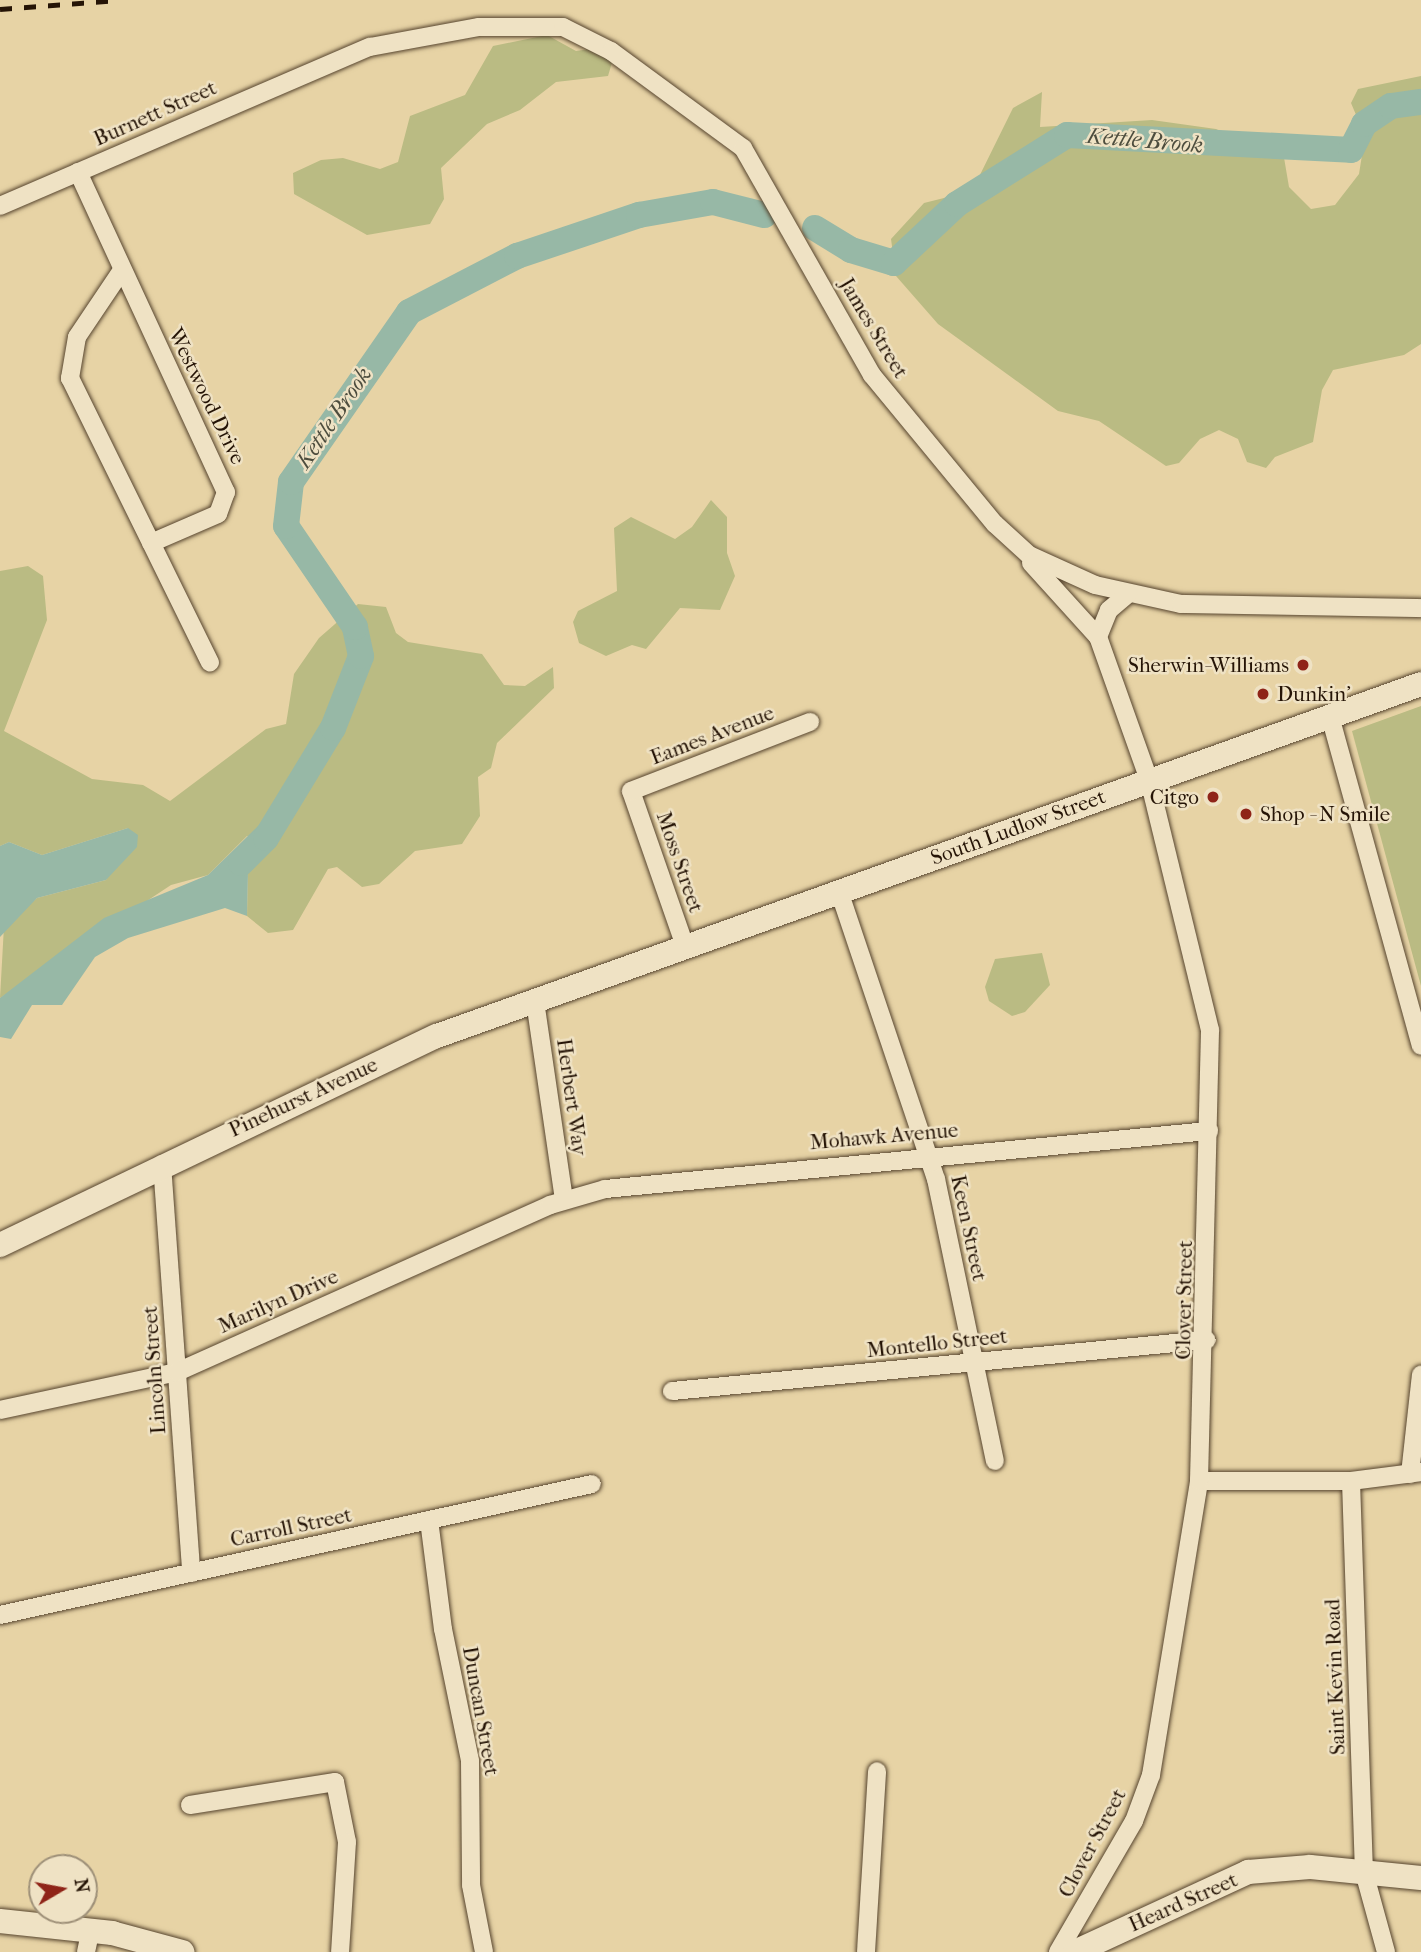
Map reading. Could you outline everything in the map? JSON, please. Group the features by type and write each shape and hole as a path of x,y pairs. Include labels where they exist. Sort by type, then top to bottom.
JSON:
{"main road":[{"name":"South Ludlow Street","path":"616,973 1421,684"},
{"name":"Pinehurst Avenue","path":"0,1245 372,1064 616,973"},
{"name":"Heard Street","path":"1075,1952 1248,1872 1299,1867 1421,1878"},
{"path":"0,1921 88,1941 182,1952"}],"street":[{"name":"James Street","path":"328,62 392,42 553,24 611,51 724,128 771,188 872,375 1012,542 1058,571 1128,594 1238,607 1421,608"},
{"name":"Burnett Street","path":"0,206 328,62"},
{"name":"Westwood Drive","path":"78,172 226,494 218,514 150,543"},
{"path":"122,270 77,337 70,378 210,662"},
{"name":"Clover Street","path":"1012,542 1098,637 1149,780 1207,1005 1207,1340 1199,1481 1151,1775 1134,1821 1058,1952"},
{"path":"1098,637 1109,610 1128,594"},
{"path":"1330,716 1421,1046"},
{"name":"Eames Avenue","path":"631,790 810,722"},
{"name":"Moss Street","path":"631,790 686,949"},
{"name":"Keen Street","path":"839,891 929,1155 995,1461"},
{"name":"Herbert Way","path":"535,1001 564,1200"},
{"name":"Mohawk Avenue","path":"564,1200 650,1180 1209,1131"},
{"name":"Lincoln Street","path":"162,1164 191,1573"},
{"name":"Marilyn Drive","path":"0,1410 177,1372 564,1200"},
{"name":"Montello Street","path":"672,1391 1207,1340"},
{"path":"1199,1481 1351,1481 1415,1473 1421,1375"},
{"name":"Saint Kevin Road","path":"1351,1481 1364,1872 1386,1952"},
{"name":"Carroll Street","path":"0,1615 592,1484"},
{"name":"Duncan Street","path":"429,1520 443,1629 469,1754 471,1885 484,1952"},
{"path":"866,1952 877,1771"},
{"path":"190,1805 335,1783 347,1842 340,1952"}],"green space":[{"path":"547,35 576,51 597,48 613,59 608,76 556,82 520,110 487,124 441,168 444,199 430,224 367,235 294,194 293,173 321,160 343,158 380,169 398,162 410,116 465,95 493,46"},
{"path":"1421,76 1421,344 1404,355 1333,370 1322,390 1313,442 1275,457 1266,468 1247,462 1238,439 1219,430 1200,439 1179,463 1166,466 1099,421 1058,411 938,324 896,276 891,239 924,203 972,191 1013,108 1042,92 1040,127 1152,120 1216,129 1246,143 1280,134 1289,187 1311,209 1335,205 1359,174 1365,136 1351,103 1358,89"},
{"path":"711,500 727,517 727,553 735,576 720,610 680,608 646,649 632,645 606,656 579,643 573,622 578,611 617,591 614,528 631,517 675,539 692,527"},
{"path":"28,566 43,576 47,620 4,731 92,779 143,785 170,801 266,729 286,724 294,674 319,638 358,604 386,607 396,633 408,642 482,654 504,685 525,686 553,667 554,688 497,743 491,768 478,777 480,816 462,844 415,851 379,884 362,887 337,867 328,869 293,930 268,933 247,916 248,873 266,838 247,836 208,875 171,885 0,998 4,926 37,898 106,880 128,828 42,855 9,842 0,846 0,571"},
{"path":"1421,706 1421,986 1352,731"},
{"path":"1042,953 1050,985 1025,1012 1012,1016 989,1001 985,987 995,959"}],"shaded area":[{"path":"260,824 266,838 248,873 247,916 225,908 128,938 95,957 62,1005 32,1005 11,1039 0,1037 0,998 104,918 208,875"},
{"path":"128,828 138,835 137,847 106,880 37,898 0,937 0,846 9,842 42,855"}],"waterway":[{"name":"Kettle Brook","path":"815,228 851,250 894,263 957,204 1067,135 1351,150 1364,124 1391,106 1421,102"},
{"name":"Kettle Brook","path":"241,863 266,838 333,728 361,656 355,627 286,526 291,482 409,312 517,256 639,215 713,202 764,215"}],"railway":[{"path":"0,9 119,0"}],"place":[{"name":"Sherwin-Williams","path":"1303,665"},
{"name":"Dunkin'","path":"1263,694"},
{"name":"Citgo","path":"1213,797"},
{"name":"Shop - N Smile","path":"1246,814"}]}
